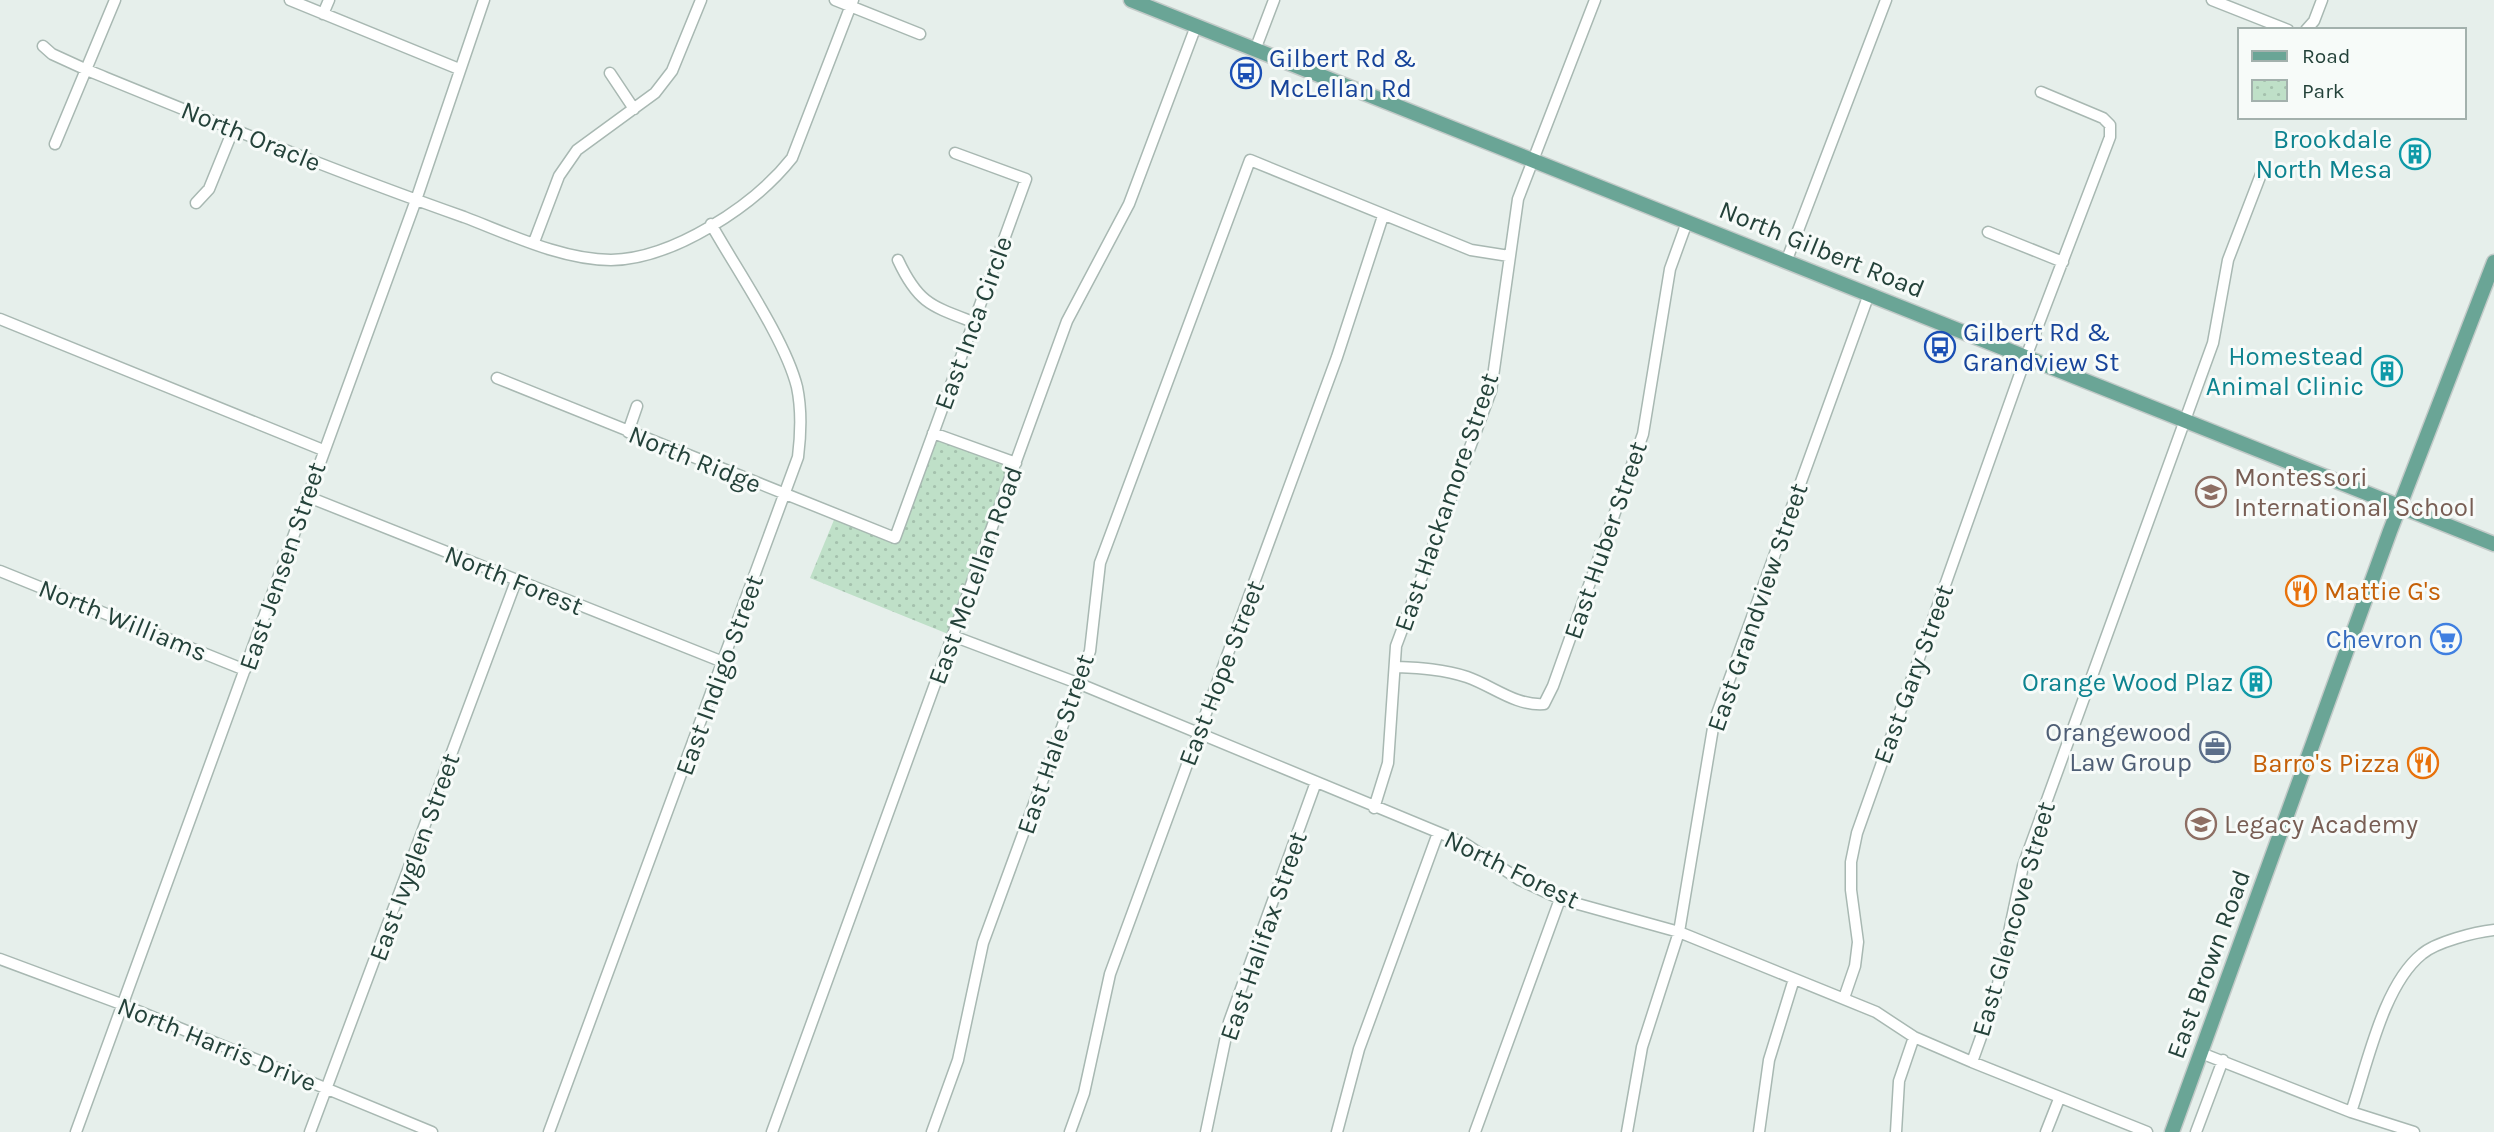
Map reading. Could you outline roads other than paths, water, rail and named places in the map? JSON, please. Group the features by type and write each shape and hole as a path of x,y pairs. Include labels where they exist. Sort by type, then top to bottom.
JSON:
{"main road":[{"name":"North Gilbert Road","path":"1131,0 2494,544"},
{"name":"East Brown Road","path":"2172,1132 2400,507 2494,262"}],"street":[{"path":"55,144 115,0"},
{"path":"290,0 459,69"},
{"path":"323,14 329,0"},
{"name":"East Jensen Street","path":"76,1132 416,200 484,0"},
{"path":"534,242 559,176 577,150 655,93 672,71 701,0"},
{"path":"835,0 851,3 920,34"},
{"path":"1255,50 1275,0"},
{"name":"East Hackamore Street","path":"1374,808 1388,763 1396,646 1491,391 1515,211 1595,0"},
{"path":"1786,261 1886,0"},
{"path":"2212,0 2283,28"},
{"path":"2308,28 2314,21 2322,0"},
{"name":"North Oracle","path":"43,46 52,54 87,70 233,130 416,200 534,242 587,257 609,260 636,258 665,249 758,196 792,158 851,3"},
{"name":"East McLellan Road","path":"772,1132 1067,321 1129,204 1196,26"},
{"path":"610,73 634,109"},
{"name":"East Gary Street","path":"1844,998 1855,967 1858,942 1851,890 1851,862 1857,833 2026,358 2111,131 2103,118 2041,92"},
{"path":"195,203 209,189 233,130"},
{"name":"East Inca Circle","path":"895,538 1026,178 955,153"},
{"name":"East Hale Street","path":"932,1132 958,1060 983,943 1090,651 1100,563 1250,160 1382,216"},
{"name":"East Glencove Street","path":"1972,1062 1995,998 2023,866 2216,333 2228,260 2263,169"},
{"path":"1382,216 1471,250 1509,256"},
{"name":"East Hope Street","path":"1070,1132 1084,1093 1110,974 1333,369 1382,216"},
{"name":"East Huber Street","path":"1396,667 1467,677 1520,702 1544,704 1553,686 1643,434 1670,269 1687,222"},
{"name":"East Indigo Street","path":"549,1132 798,457 802,424 796,386 782,349 711,224"},
{"path":"1987,232 2063,262"},
{"path":"898,260 908,282 921,299 974,322"},
{"name":"East Grandview Street","path":"1627,1132 1642,1047 1679,932 1714,722 1869,294"},
{"path":"0,319 323,450"},
{"name":"North Ridge","path":"497,378 895,538"},
{"path":"628,432 637,406"},
{"path":"933,433 1016,463"},
{"name":"North Forest","path":"306,496 723,662"},
{"name":"North Williams","path":"0,570 245,670"},
{"name":"East Ivyglen Street","path":"310,1132 516,581"},
{"name":"North Forest","path":"953,636 1080,684 1464,843 1520,880 1560,899 1679,932 1876,1012 1914,1037 1972,1062 2147,1132"},
{"name":"East Halifax Street","path":"1206,1132 1229,1022 1316,782"},
{"path":"1337,1132 1359,1049 1438,833"},
{"path":"1475,1132 1560,899"},
{"path":"2351,1112 2395,988 2422,953 2475,932 2494,930"},
{"path":"0,974 3,960"},
{"name":"North Harris Drive","path":"3,960 121,1004 432,1132"},
{"path":"1759,1132 1769,1060 1794,979"},
{"path":"1896,1132 1899,1081 1914,1037"},
{"path":"2201,1053 2351,1112 2414,1132"},
{"name":"East Brown Road","path":"2196,1132 2223,1060"},
{"path":"2046,1132 2059,1099"}],"place":[{"name":"Gilbert Rd & McLellan Rd","path":"1246,73"},
{"name":"Brookdale North Mesa","path":"2415,154"},
{"name":"Gilbert Rd & Grandview St","path":"1940,347"},
{"name":"Homestead Animal Clinic","path":"2387,371"},
{"name":"Montessori International School","path":"2211,492"},
{"name":"Mattie G's","path":"2301,591"},
{"name":"Chevron","path":"2446,639"},
{"name":"Orange Wood Plaz","path":"2256,682"},
{"name":"Orangewood Law Group","path":"2215,747"},
{"name":"Barro's Pizza","path":"2423,763"},
{"name":"Legacy Academy","path":"2201,824"}]}
